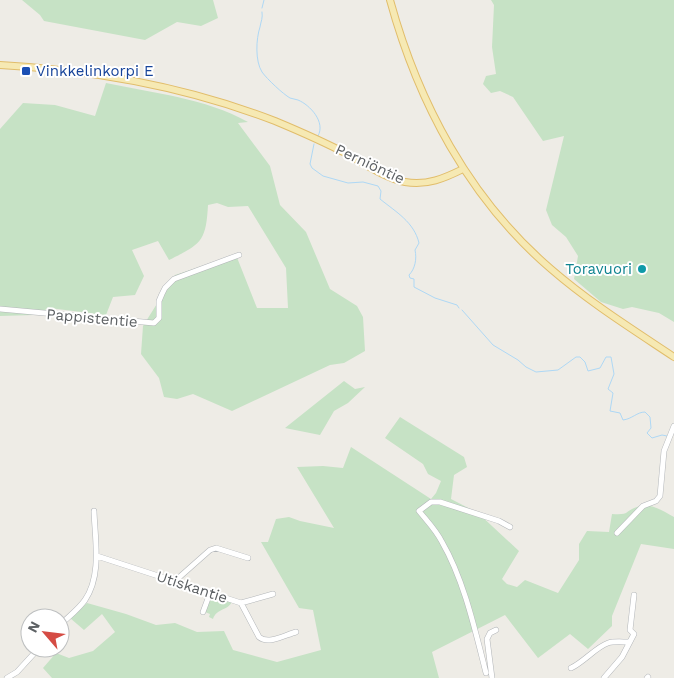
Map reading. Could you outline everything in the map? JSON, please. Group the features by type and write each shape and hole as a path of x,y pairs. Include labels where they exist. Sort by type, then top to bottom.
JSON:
{"main road":[{"path":"390,0 407,56 436,122 463,169 493,211 524,245 551,269 592,302 674,357"},
{"name":"Perniöntie","path":"0,64 81,72 146,83 187,93 275,122 327,144 384,174 404,182 416,184 430,182 445,178 463,169"}],"street":[{"name":"Pappistentie","path":"0,309 154,323 160,318 159,301 162,294 174,279 239,255"},
{"path":"617,533 643,506 656,501 660,496 664,451 674,426"},
{"path":"486,673 475,632 450,558 433,528 419,511 431,502 440,502 510,527"},
{"path":"70,616 86,598 93,582 97,556 94,511"},
{"path":"175,581 210,550 216,548 248,558"},
{"name":"Utiskantie","path":"97,556 241,603 259,637 263,640 296,632"},
{"path":"203,612 210,593"},
{"path":"241,603 273,594"},
{"path":"604,678 622,657 628,642 634,634 630,630 634,595"},
{"path":"492,678 487,639 490,633 496,630"},
{"path":"571,668 581,664 601,646 615,642 628,642"},
{"path":"7,678 17,672 30,658"}],"green space":[{"path":"22,0 213,0 218,18 201,26 177,22 145,40 44,21 40,15"},
{"path":"491,0 674,0 674,322 659,313 632,307 623,309 601,302 574,279 578,256 566,237 552,225 546,210 564,136 543,141 513,97 500,91 491,93 483,84 486,76 496,74 492,47 494,5"},
{"path":"106,83 197,102 214,107 248,122 238,123 270,166 280,205 306,232 330,289 357,306 363,317 365,351 344,363 330,365 232,411 193,394 177,399 164,397 159,378 141,354 143,326 175,275 236,255 257,308 288,308 286,268 248,206 228,207 217,203 208,205 206,227 203,234 200,240 188,250 169,260 158,241 132,250 144,276 135,295 113,297 106,315 49,308 34,315 0,316 0,129 23,103 55,105 95,116"},
{"path":"344,381 355,389 365,387 348,403 334,411 320,435 285,428"},
{"path":"400,417 464,457 467,467 454,475 451,499 478,513 519,551 502,579 507,584 517,587 525,580 558,593 579,560 579,544 587,531 609,532 612,514 625,514 642,506 656,508 674,517 674,549 641,544 612,616 612,626 588,649 570,634 538,658 505,615 432,652 439,678 52,678 43,668 52,658 70,658 93,651 115,632 102,614 84,630 70,618 87,603 156,625 175,623 197,632 224,631 233,650 277,662 321,650 313,610 299,608 261,542 268,542 276,519 289,517 334,528 297,467 323,466 343,468 351,447 431,499 441,481 428,474 423,464 385,438"},
{"path":"211,595 232,602 217,613 213,619 209,617 210,614 205,612"}],"waterway":[{"path":"262,8 264,0"},
{"path":"262,12 257,44 257,56 262,72 283,93 290,98 303,102 312,110 320,125 318,136"},
{"path":"314,144 310,164 312,168 323,176 348,183 363,182 378,186 381,191 380,199 404,218 417,236 419,243 415,250 416,260 409,275 410,278 414,279 414,287 435,298 457,305 459,308"},
{"path":"462,310 493,345 536,372 558,370 576,357 580,357 585,362 588,371 600,368 606,357 611,357 614,374 608,389 613,393 610,411 620,413 623,420 645,412 650,417 651,428 647,433 652,438 662,435 667,436"}],"place":[{"name":"Vinkkelinkorpi E","path":"26,71"},
{"name":"Toravuori","path":"642,269"}]}
